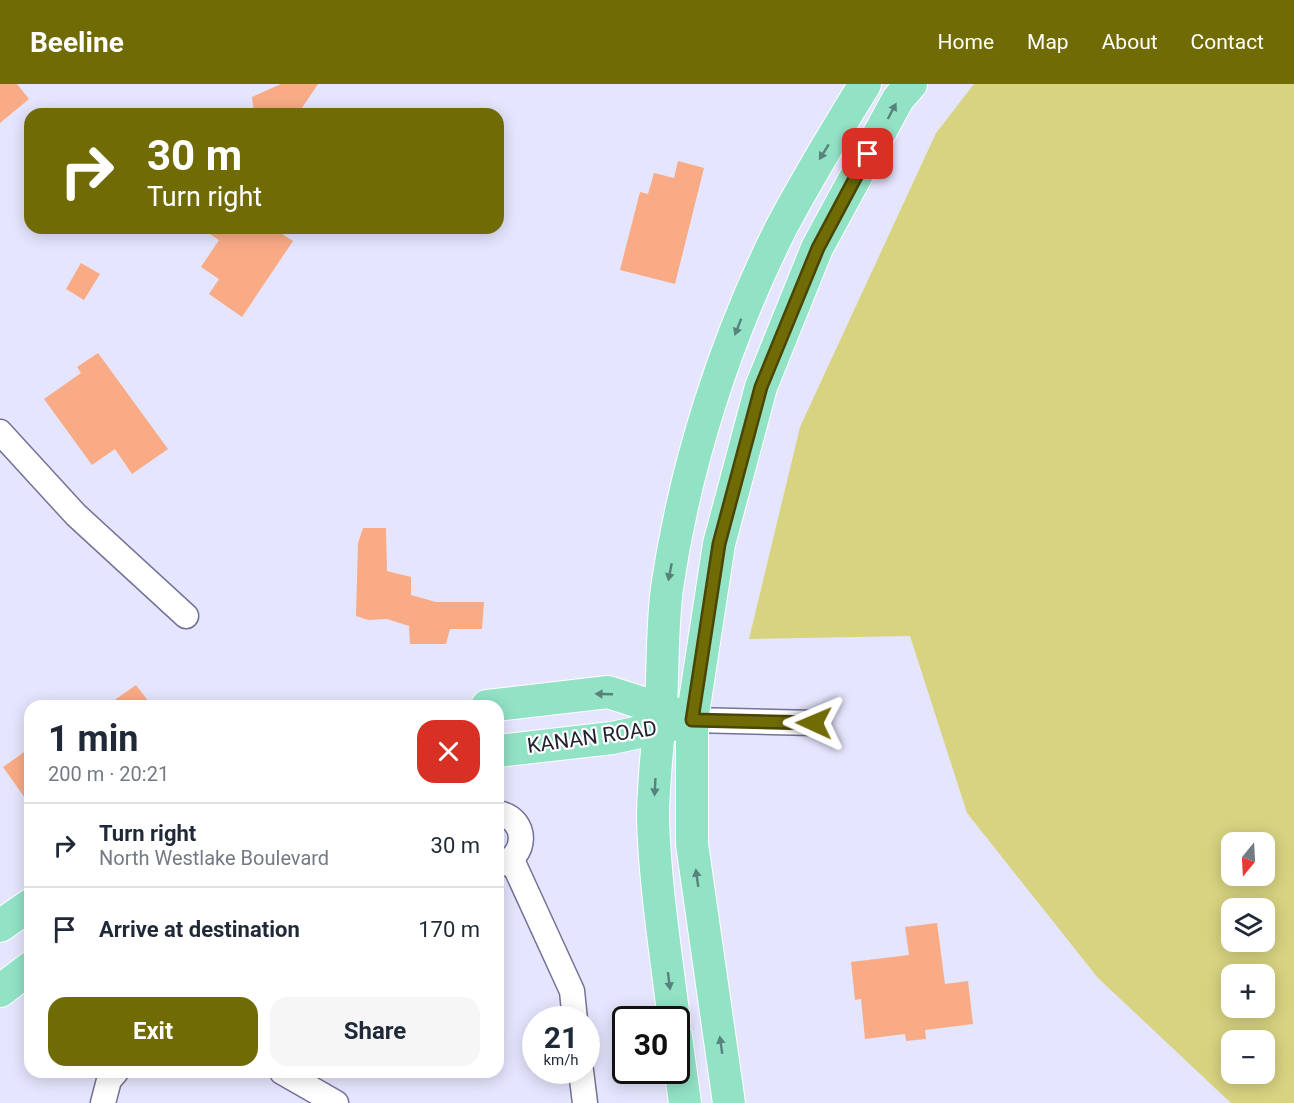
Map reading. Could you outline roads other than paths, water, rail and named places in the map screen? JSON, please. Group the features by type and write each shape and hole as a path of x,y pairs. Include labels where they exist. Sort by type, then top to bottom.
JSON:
{"main road":[{"path":"672,1006 661,916 653,819 667,590 681,514 695,457 721,372 748,300 780,230 813,168 866,84"},
{"path":"729,1103 692,844 692,720 719,544 761,387 818,248 898,99 911,84"},
{"name":"KANAN ROAD","path":"504,704 608,692 660,719"},
{"name":"KANAN ROAD","path":"504,749 612,738 660,719 692,720"},
{"path":"0,926 24,908"},
{"path":"0,991 24,973"},
{"path":"682,1084 685,1103"}],"street":[{"path":"0,432 76,515 186,616"},
{"path":"692,720 814,723"},
{"path":"504,815 513,819 522,835 518,853 505,862 572,991 574,1006"},
{"path":"103,1103 111,1078"},
{"path":"292,1078 336,1103"},
{"path":"583,1084 585,1103"}]}
